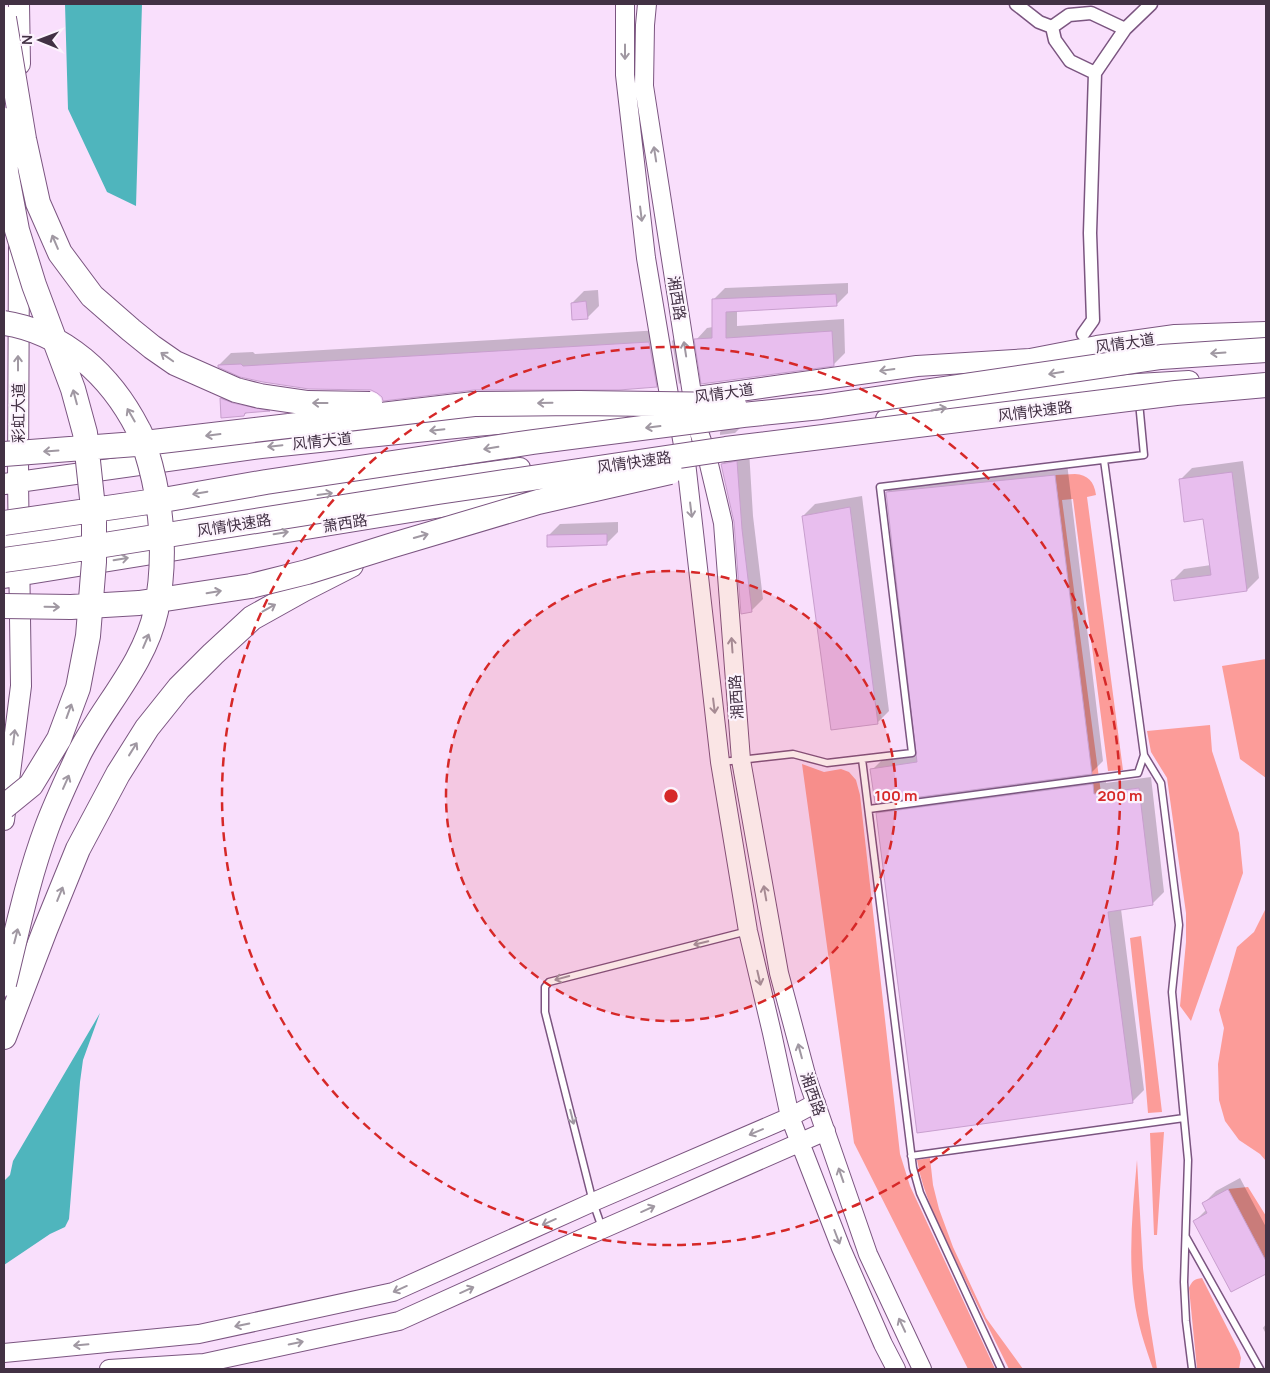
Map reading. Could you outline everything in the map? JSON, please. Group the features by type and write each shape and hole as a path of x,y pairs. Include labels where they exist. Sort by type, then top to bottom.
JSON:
{"highway":[{"path":"14,9 24,139 38,203 60,254 92,296 152,347 175,363 236,390 308,404 579,402 821,407"},
{"path":"4,120 6,172 17,230 34,286 73,389 85,433 94,517 94,562 88,636 78,688 59,739 31,785 4,807"},
{"path":"4,323 41,333 75,352 99,373 122,400 139,430 151,466 159,505 161,536 160,574 156,610 148,638 132,669 79,755 47,828 27,892 4,984"},
{"path":"9,533 123,506 533,442 821,407 1161,357 1266,350"},
{"name":"风情快速路","path":"9,571 54,553 726,449 1176,393 1266,385"},
{"path":"4,454 136,444 474,404"},
{"path":"4,606 71,607 139,603 251,586 298,574 538,502 629,480 683,469 847,443 974,419"},
{"path":"4,1037 78,849 118,774 147,728 179,688 252,618 304,589 390,546"}],"main road":[{"name":"彩虹大道","path":"4,820 20,686 9,571 14,9"},
{"name":"风情大道","path":"11,482 261,448 593,416 693,397 917,366 1030,359 1096,346 1175,336 1266,332"},
{"path":"688,427 796,413 926,389 1030,359"},
{"path":"9,533 75,529 598,458 686,462 812,433 999,397 1138,384 1266,377"},
{"name":"萧西路","path":"9,571 349,522 578,485 686,462"},
{"path":"257,504 349,522"}],"street":[{"name":"湘西路","path":"625,4 625,76 646,258 670,401 706,456 722,523 741,760 779,973 807,1078 868,1254 922,1369"},
{"name":"湘西路","path":"647,4 644,86 693,397 688,427 686,462 720,762 748,931 790,1117 841,1248 896,1369"},
{"path":"1016,4 1039,22 1052,27"},
{"path":"1083,334 1093,320 1090,233 1095,73 1126,29 1151,4"},
{"path":"1052,27 1069,16 1091,14 1126,29"},
{"path":"1052,27 1055,40 1070,61 1095,73"},
{"path":"4,1353 199,1334 393,1292 593,1202 790,1117 816,1103"},
{"path":"109,1369 204,1363 398,1321 826,1131"}],"lane":[{"path":"720,762 792,754 827,763 912,753 880,487 1144,456 1138,384"},
{"path":"1104,460 1144,755 1161,783 1179,925 1172,992 1188,1160 1184,1282 1186,1321 1192,1369"},
{"path":"868,809 1138,773 1144,755"},
{"path":"862,759 911,1156 916,1182 1001,1369"},
{"path":"603,1229 593,1202 545,1012 545,987 549,982 558,979 748,931"},
{"path":"911,1156 1184,1118"},
{"path":"1185,1236 1260,1369"}],"shaded area":[{"path":"65,4 142,4 136,206 107,192 68,109"},
{"path":"1075,474 1087,477 1092,482 1096,495 1087,497 1123,770 1108,771 1073,499 1062,500 1101,793 1094,795 1055,475"},
{"path":"1266,659 1266,778 1240,759 1222,666"},
{"path":"1210,725 1212,751 1239,833 1243,873 1191,1021 1180,1006 1186,942 1186,913 1167,778 1151,752 1147,731"},
{"path":"802,764 824,772 841,769 849,772 856,780 860,795 900,1154 910,1186 995,1369 968,1369 854,1143"},
{"path":"1266,908 1266,1161 1260,1154 1239,1140 1225,1121 1219,1100 1218,1064 1224,1028 1219,1010 1237,947 1254,932"},
{"path":"1141,936 1162,1112 1148,1113 1130,938"},
{"path":"100,1013 83,1060 69,1219 65,1227 50,1234 4,1265 4,1181 10,1175 13,1161"},
{"path":"1164,1132 1157,1235 1154,1235 1150,1133"},
{"path":"930,1158 933,1185 939,1209 953,1247 986,1318 1023,1369 1009,1369 938,1223 923,1186 917,1160"},
{"path":"1137,1160 1143,1268 1157,1369 1153,1369 1142,1334 1135,1307 1132,1281 1132,1229"},
{"path":"1248,1187 1266,1216 1266,1261 1228,1189"},
{"path":"1202,1278 1239,1351 1241,1358 1239,1369 1197,1369 1189,1288 1194,1281"}],"building":[{"path":"836,294 837,306 726,312 726,338 832,331 834,366 701,384 694,339 712,338 712,299"},
{"path":"586,301 588,319 572,320 571,303"},
{"path":"649,342 657,387 619,390 474,390 383,401 382,397 371,390 309,389 240,377 218,367 218,365 241,364 243,366"},
{"path":"220,398 233,403 270,411 245,413 244,416 221,418"},
{"path":"737,461 742,529 752,612 741,614 734,522 721,464"},
{"path":"1232,472 1247,591 1174,601 1171,580 1211,575 1203,519 1184,522 1179,479"},
{"path":"1055,475 1092,774 875,803 870,769 917,762 886,492"},
{"path":"850,507 878,724 831,730 802,516"},
{"path":"607,534 607,545 547,547 547,535"},
{"path":"1093,784 1094,794 1139,788 1153,905 1108,912 1133,1103 917,1133 876,813"},
{"path":"1228,1189 1266,1261 1266,1274 1231,1292 1193,1221 1207,1213 1202,1203"}]}
